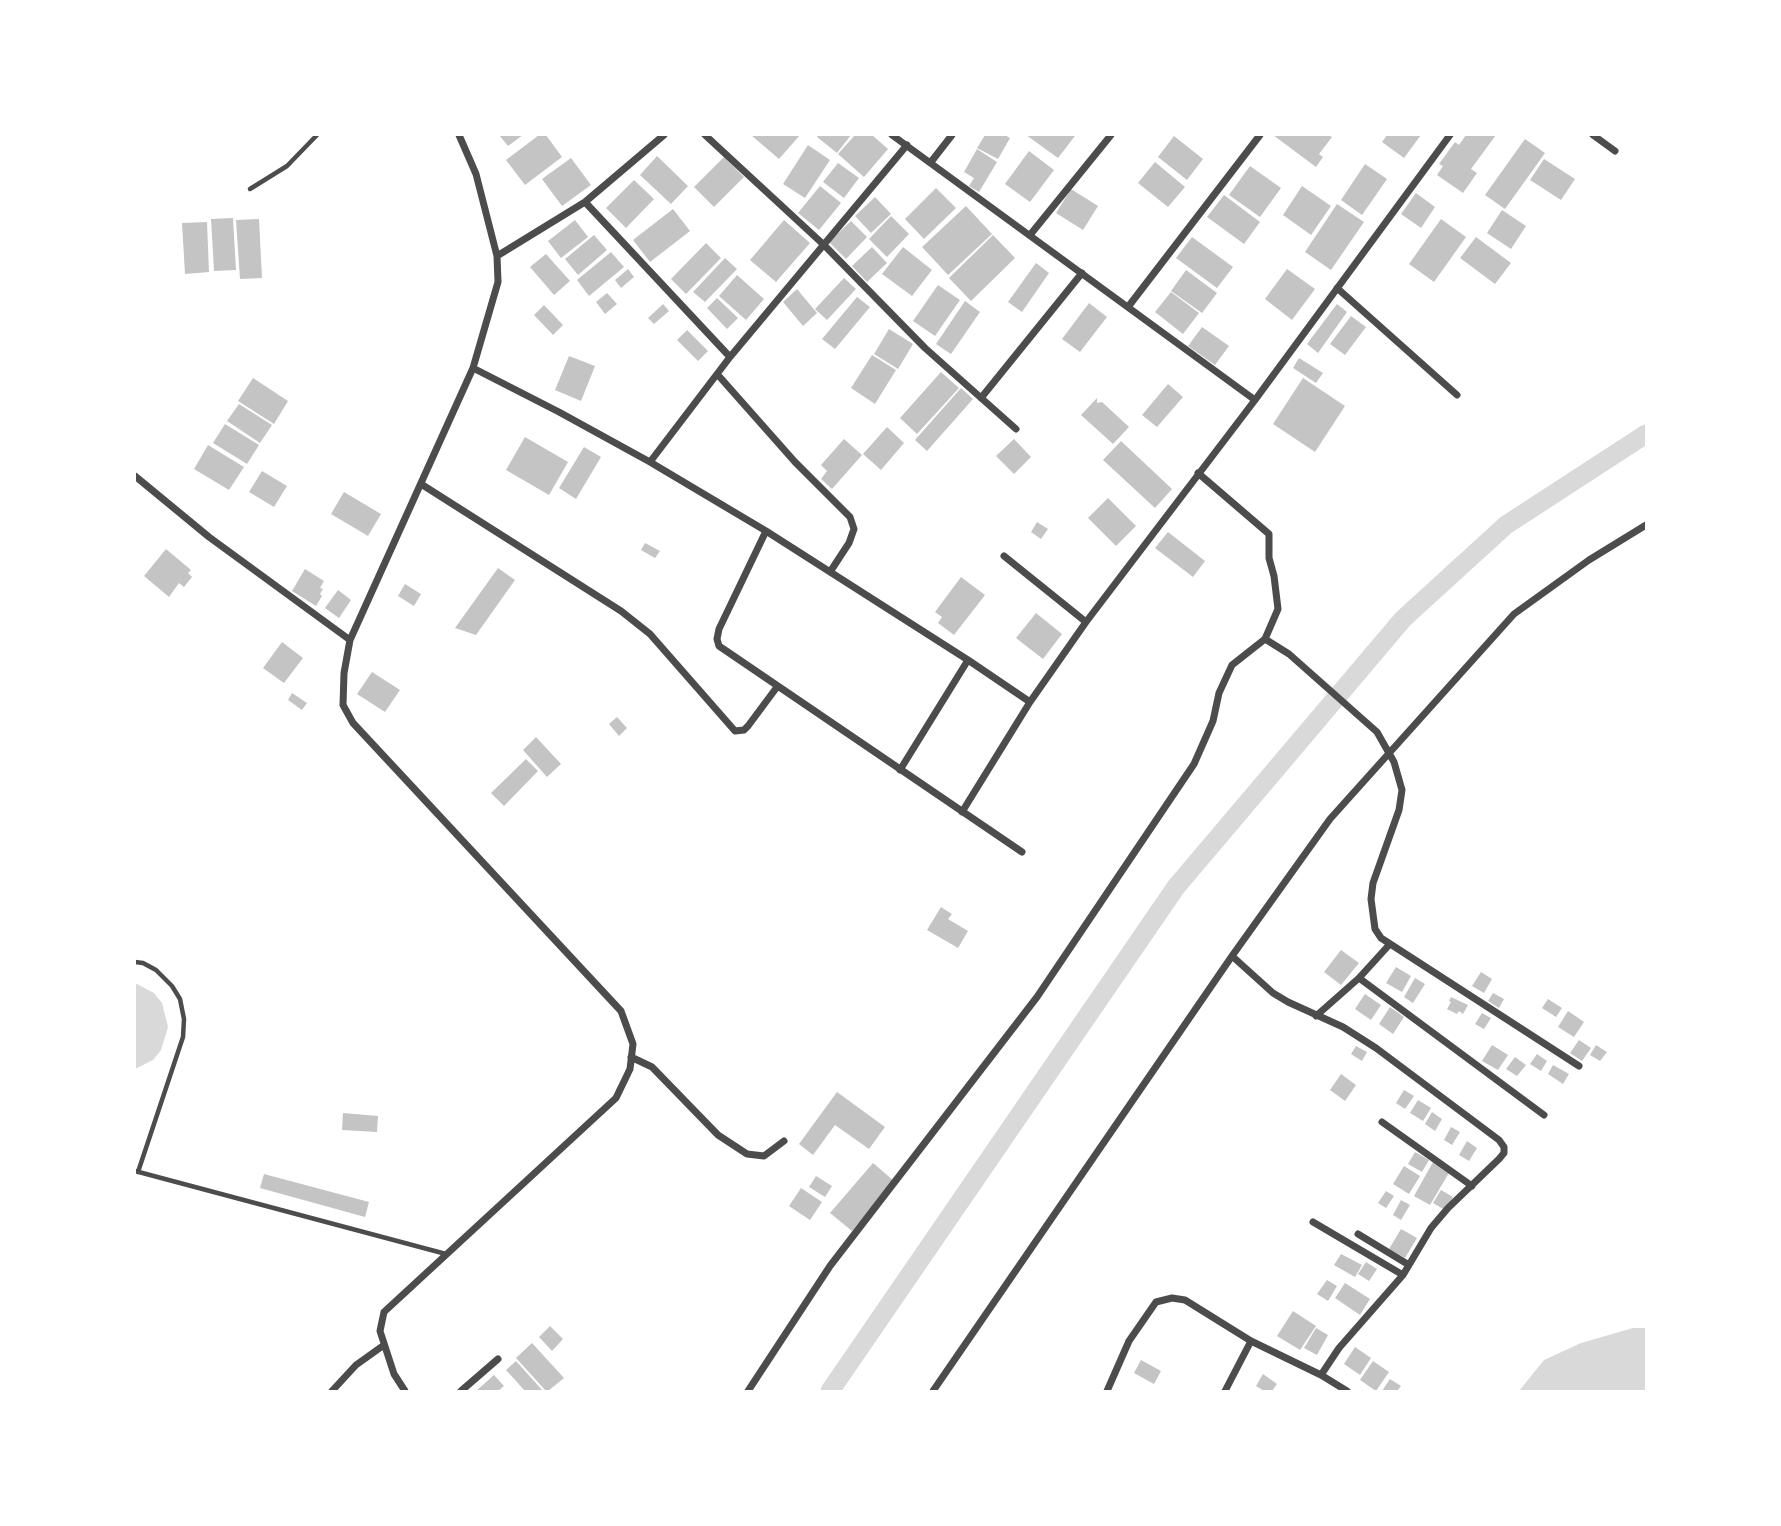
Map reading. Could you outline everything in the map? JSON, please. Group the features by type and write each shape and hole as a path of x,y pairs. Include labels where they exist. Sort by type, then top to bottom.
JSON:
{"street":[{"path":"404,1391 394,1374 380,1331 384,1312 616,1098 630,1069 633,1044 621,1011 353,723 343,705 344,673 351,640 473,368 498,282 497,256 476,174 459,135"},
{"path":"497,256 585,202 664,135"},
{"path":"705,135 824,245 925,348 1016,429"},
{"path":"892,135 1255,400"},
{"path":"930,162 952,135"},
{"path":"1030,235 1111,135"},
{"path":"1128,307 1260,135"},
{"path":"962,812 1030,702 1086,622 1255,400 1450,135"},
{"path":"1593,135 1615,151"},
{"path":"650,462 730,357 907,145"},
{"path":"585,202 730,357"},
{"path":"981,398 1082,273"},
{"path":"1337,288 1457,395"},
{"path":"473,368 650,462 766,531 1030,702"},
{"path":"718,375 796,462 850,517 854,529 849,543 830,572"},
{"path":"748,1391 830,1266 1037,997 1194,764 1213,720 1219,693 1232,666 1265,639 1278,609 1269,558 1269,534 1198,473"},
{"path":"135,476 209,537 351,640"},
{"path":"421,484 621,611 650,634 735,731 744,730 748,726 777,687"},
{"path":"933,1391 1232,956 1330,819 1514,614 1589,560 1646,525"},
{"path":"766,531 719,629 719,646 1022,852"},
{"path":"1004,556 1086,622"},
{"path":"1265,639 1289,654 1377,733 1394,762 1402,790 1399,810 1373,883 1371,899 1375,929 1390,945 1579,1066"},
{"path":"900,770 968,660"},
{"path":"1316,1016 1359,978 1390,945"},
{"path":"1232,956 1273,993 1343,1027 1376,1048 1499,1140 1504,1147 1504,1153 1431,1228 1402,1275 1339,1348 1321,1375"},
{"path":"1359,978 1544,1115"},
{"path":"631,1058 652,1067 718,1135 747,1154 764,1156 784,1141"},
{"path":"1382,1122 1472,1186"},
{"path":"1313,1222 1402,1275"},
{"path":"1358,1234 1409,1265"},
{"path":"1107,1391 1129,1342 1156,1303 1172,1298 1185,1300 1251,1341 1321,1375 1347,1391"},
{"path":"1225,1391 1251,1341"},
{"path":"332,1391 356,1365 384,1345"},
{"path":"461,1391 498,1359"}],"lane":[{"path":"250,189 287,166 317,135"},
{"path":"135,962 156,970 172,985 180,999 184,1019 183,1037 137,1172 446,1254"}],"shaded area":[{"path":"135,983 154,993 162,1003 168,1027 161,1050 153,1060 135,1069"},
{"path":"1633,1328 1646,1328 1646,1391 1519,1391 1544,1360 1581,1343"}],"building":[{"path":"499,135 523,135 508,146"},
{"path":"539,135 546,135 562,157 525,185 506,160"},
{"path":"751,135 800,135 779,159"},
{"path":"851,135 837,153 817,137"},
{"path":"855,135 872,135 888,149 864,177 838,154"},
{"path":"985,135 1005,135 1010,138 998,159 977,148"},
{"path":"1026,135 1073,135 1075,136 1058,158"},
{"path":"1273,135 1332,137 1319,154 1323,157 1316,167"},
{"path":"1387,135 1421,135 1404,158 1382,142"},
{"path":"1466,135 1496,135 1471,169 1477,173 1463,193 1437,175 1443,166 1439,164 1455,142 1459,145"},
{"path":"1174,136 1203,159 1187,180 1158,157"},
{"path":"1525,139 1545,153 1505,209 1485,195"},
{"path":"808,145 830,160 805,198 783,184"},
{"path":"977,149 997,162 979,192 969,186 974,178 964,172"},
{"path":"1029,151 1054,170 1030,202 1005,184"},
{"path":"657,156 688,186 671,204 640,175"},
{"path":"724,157 744,177 714,207 694,187"},
{"path":"571,158 591,185 562,206 542,179"},
{"path":"1544,159 1575,179 1561,200 1530,180"},
{"path":"1155,162 1185,187 1168,207 1138,183"},
{"path":"838,163 859,178 844,198 823,182"},
{"path":"1365,164 1387,179 1362,215 1341,200"},
{"path":"1250,166 1281,188 1260,217 1229,195"},
{"path":"634,180 654,199 626,228 606,208"},
{"path":"820,186 841,203 819,230 798,213"},
{"path":"1302,186 1331,206 1311,235 1283,215"},
{"path":"936,188 956,208 924,239 905,219"},
{"path":"1071,189 1098,206 1083,230 1056,213"},
{"path":"1416,193 1435,207 1421,228 1401,214"},
{"path":"1224,195 1260,222 1244,244 1207,217"},
{"path":"875,197 891,214 871,233 855,216"},
{"path":"1337,204 1364,222 1331,270 1305,252"},
{"path":"966,206 992,234 948,275 922,247"},
{"path":"673,209 690,231 650,262 633,240"},
{"path":"1502,210 1526,226 1511,249 1487,233"},
{"path":"891,216 909,234 887,257 869,239"},
{"path":"233,218 236,270 214,271 211,219"},
{"path":"259,219 262,278 240,279 236,220"},
{"path":"1441,219 1466,237 1434,282 1409,264"},
{"path":"575,220 588,237 561,258 548,241"},
{"path":"784,220 810,243 776,282 750,260"},
{"path":"851,221 867,237 846,259 829,242"},
{"path":"207,222 209,272 185,274 182,223"},
{"path":"594,235 607,250 578,275 565,259"},
{"path":"993,235 1015,258 971,301 949,278"},
{"path":"1192,237 1233,267 1217,288 1176,258"},
{"path":"1476,237 1511,263 1495,284 1460,258"},
{"path":"706,243 721,258 686,294 671,279"},
{"path":"872,247 887,263 867,282 852,266"},
{"path":"903,247 932,270 912,296 882,274"},
{"path":"611,252 624,267 589,296 577,280"},
{"path":"546,254 570,281 554,295 530,267"},
{"path":"725,258 737,269 705,302 693,292"},
{"path":"1036,263 1049,273 1022,312 1008,302"},
{"path":"628,269 634,277 621,288 615,280"},
{"path":"1287,269 1315,289 1292,320 1265,299"},
{"path":"1186,270 1217,293 1202,313 1171,291"},
{"path":"737,275 764,299 746,320 719,296"},
{"path":"844,278 856,289 827,320 815,309"},
{"path":"938,285 960,300 935,336 913,321"},
{"path":"797,289 817,313 803,326 783,302"},
{"path":"1171,292 1199,313 1183,334 1155,312"},
{"path":"607,293 617,304 605,314 596,302"},
{"path":"857,297 870,307 835,349 822,339"},
{"path":"717,298 738,318 727,329 707,308"},
{"path":"965,301 980,312 951,354 936,344"},
{"path":"1089,303 1107,317 1080,352 1062,339"},
{"path":"663,304 669,311 654,324 648,318"},
{"path":"1337,304 1347,312 1318,353 1307,344"},
{"path":"544,305 563,325 553,335 534,315"},
{"path":"1351,316 1366,327 1345,355 1330,344"},
{"path":"1202,327 1229,346 1215,365 1188,346"},
{"path":"889,329 913,344 898,369 874,354"},
{"path":"687,330 708,351 698,361 677,340"},
{"path":"872,355 896,370 875,404 851,388"},
{"path":"569,356 595,366 581,401 555,390"},
{"path":"1299,358 1323,373 1316,383 1293,368"},
{"path":"941,372 959,388 917,434 900,418"},
{"path":"253,378 288,401 274,424 238,401"},
{"path":"1303,378 1345,406 1315,452 1273,424"},
{"path":"1168,384 1183,397 1157,427 1142,415"},
{"path":"961,388 973,399 927,451 915,440"},
{"path":"1097,398 1097,403 1102,402 1129,427 1113,444 1081,415"},
{"path":"239,404 272,425 260,443 227,421"},
{"path":"225,424 259,445 247,464 213,443"},
{"path":"887,427 904,443 881,470 863,454"},
{"path":"525,437 568,462 549,495 506,470"},
{"path":"844,439 862,455 832,489 821,479 827,471 821,465"},
{"path":"1014,439 1031,457 1014,474 996,456"},
{"path":"1121,441 1172,489 1155,508 1103,460"},
{"path":"208,445 244,467 229,490 194,469"},
{"path":"584,447 601,457 576,499 559,488"},
{"path":"262,471 287,486 274,507 249,492"},
{"path":"344,492 381,514 368,536 331,514"},
{"path":"1108,498 1136,526 1116,546 1088,518"},
{"path":"1037,522 1048,529 1041,539 1031,532"},
{"path":"1168,532 1205,561 1193,577 1155,548"},
{"path":"645,543 660,551 655,558 641,550"},
{"path":"166,549 191,570 188,573 192,577 184,587 179,583 169,597 144,576"},
{"path":"498,568 515,580 476,635 455,628"},
{"path":"305,569 324,581 320,588 323,589 320,594 322,596 316,606 292,591"},
{"path":"961,577 985,595 954,635 938,623 942,617 935,612"},
{"path":"405,584 421,594 414,606 398,596"},
{"path":"338,590 351,600 339,618 325,608"},
{"path":"1036,613 1062,634 1043,659 1016,638"},
{"path":"282,642 303,658 284,683 263,668"},
{"path":"372,672 400,690 385,712 357,694"},
{"path":"292,693 307,703 302,710 288,700"},
{"path":"617,717 627,728 619,736 609,724"},
{"path":"536,737 561,764 547,777 523,750"},
{"path":"526,759 538,771 504,806 491,793"},
{"path":"941,907 952,914 948,919 968,931 958,948 927,930"},
{"path":"1341,950 1359,963 1341,985 1324,972"},
{"path":"1396,967 1411,976 1402,992 1386,983"},
{"path":"1481,972 1492,979 1484,993 1472,986"},
{"path":"1415,978 1425,984 1413,1003 1404,997"},
{"path":"1493,993 1504,999 1499,1008 1488,1001"},
{"path":"1365,994 1381,1005 1371,1020 1355,1009"},
{"path":"1451,997 1468,1005 1463,1014 1447,1009"},
{"path":"1548,999 1562,1008 1556,1017 1542,1008"},
{"path":"1390,1007 1404,1017 1393,1034 1379,1024"},
{"path":"1568,1011 1584,1022 1574,1037 1558,1027"},
{"path":"1482,1013 1491,1018 1484,1029 1475,1024"},
{"path":"1579,1040 1591,1048 1582,1061 1570,1053"},
{"path":"1492,1045 1508,1055 1498,1070 1482,1061"},
{"path":"1596,1045 1607,1052 1600,1061 1590,1055"},
{"path":"1356,1046 1367,1052 1362,1061 1351,1054"},
{"path":"1537,1054 1547,1061 1541,1071 1530,1064"},
{"path":"1515,1057 1526,1065 1517,1076 1506,1069"},
{"path":"1553,1065 1569,1074 1563,1084 1548,1074"},
{"path":"1341,1074 1356,1085 1345,1101 1330,1090"},
{"path":"1404,1090 1414,1096 1405,1109 1396,1103"},
{"path":"837,1092 885,1127 869,1149 835,1125 813,1155 799,1144"},
{"path":"1418,1100 1431,1108 1423,1121 1410,1113"},
{"path":"1432,1112 1442,1119 1435,1131 1425,1124"},
{"path":"343,1113 378,1116 377,1132 342,1130"},
{"path":"1451,1127 1460,1132 1452,1145 1444,1140"},
{"path":"1467,1141 1477,1148 1469,1161 1459,1155"},
{"path":"1415,1152 1429,1160 1422,1172 1408,1164"},
{"path":"1433,1162 1450,1171 1430,1205 1414,1196"},
{"path":"873,1163 894,1181 852,1231 830,1213"},
{"path":"1404,1166 1420,1176 1409,1194 1393,1184"},
{"path":"264,1174 369,1202 365,1217 260,1188"},
{"path":"816,1176 832,1186 825,1197 809,1187"},
{"path":"801,1188 822,1202 810,1220 789,1206"},
{"path":"1441,1190 1453,1197 1445,1210 1433,1203"},
{"path":"1386,1191 1394,1196 1386,1208 1378,1203"},
{"path":"1401,1200 1410,1205 1401,1220 1393,1215"},
{"path":"1401,1229 1417,1238 1405,1258 1389,1249"},
{"path":"1341,1254 1362,1265 1355,1277 1334,1265"},
{"path":"1366,1262 1377,1269 1369,1281 1358,1274"},
{"path":"1327,1280 1337,1286 1328,1301 1317,1294"},
{"path":"1345,1283 1370,1299 1360,1315 1335,1298"},
{"path":"1293,1311 1316,1326 1300,1350 1277,1336"},
{"path":"550,1326 563,1339 552,1351 539,1337"},
{"path":"1316,1328 1328,1335 1317,1355 1304,1348"},
{"path":"532,1343 564,1378 548,1391 516,1358"},
{"path":"1355,1347 1371,1358 1360,1375 1344,1364"},
{"path":"1141,1360 1161,1371 1154,1384 1134,1373"},
{"path":"516,1361 543,1391 525,1391 506,1370"},
{"path":"1373,1361 1389,1372 1376,1391 1360,1380"},
{"path":"1263,1374 1277,1384 1272,1391 1264,1391 1256,1386"},
{"path":"494,1375 504,1386 498,1391 476,1391"},
{"path":"1390,1379 1401,1386 1397,1391 1382,1391"}],"waterway":[{"path":"830,1391 1176,887 1403,619 1506,525 1646,434"}]}
